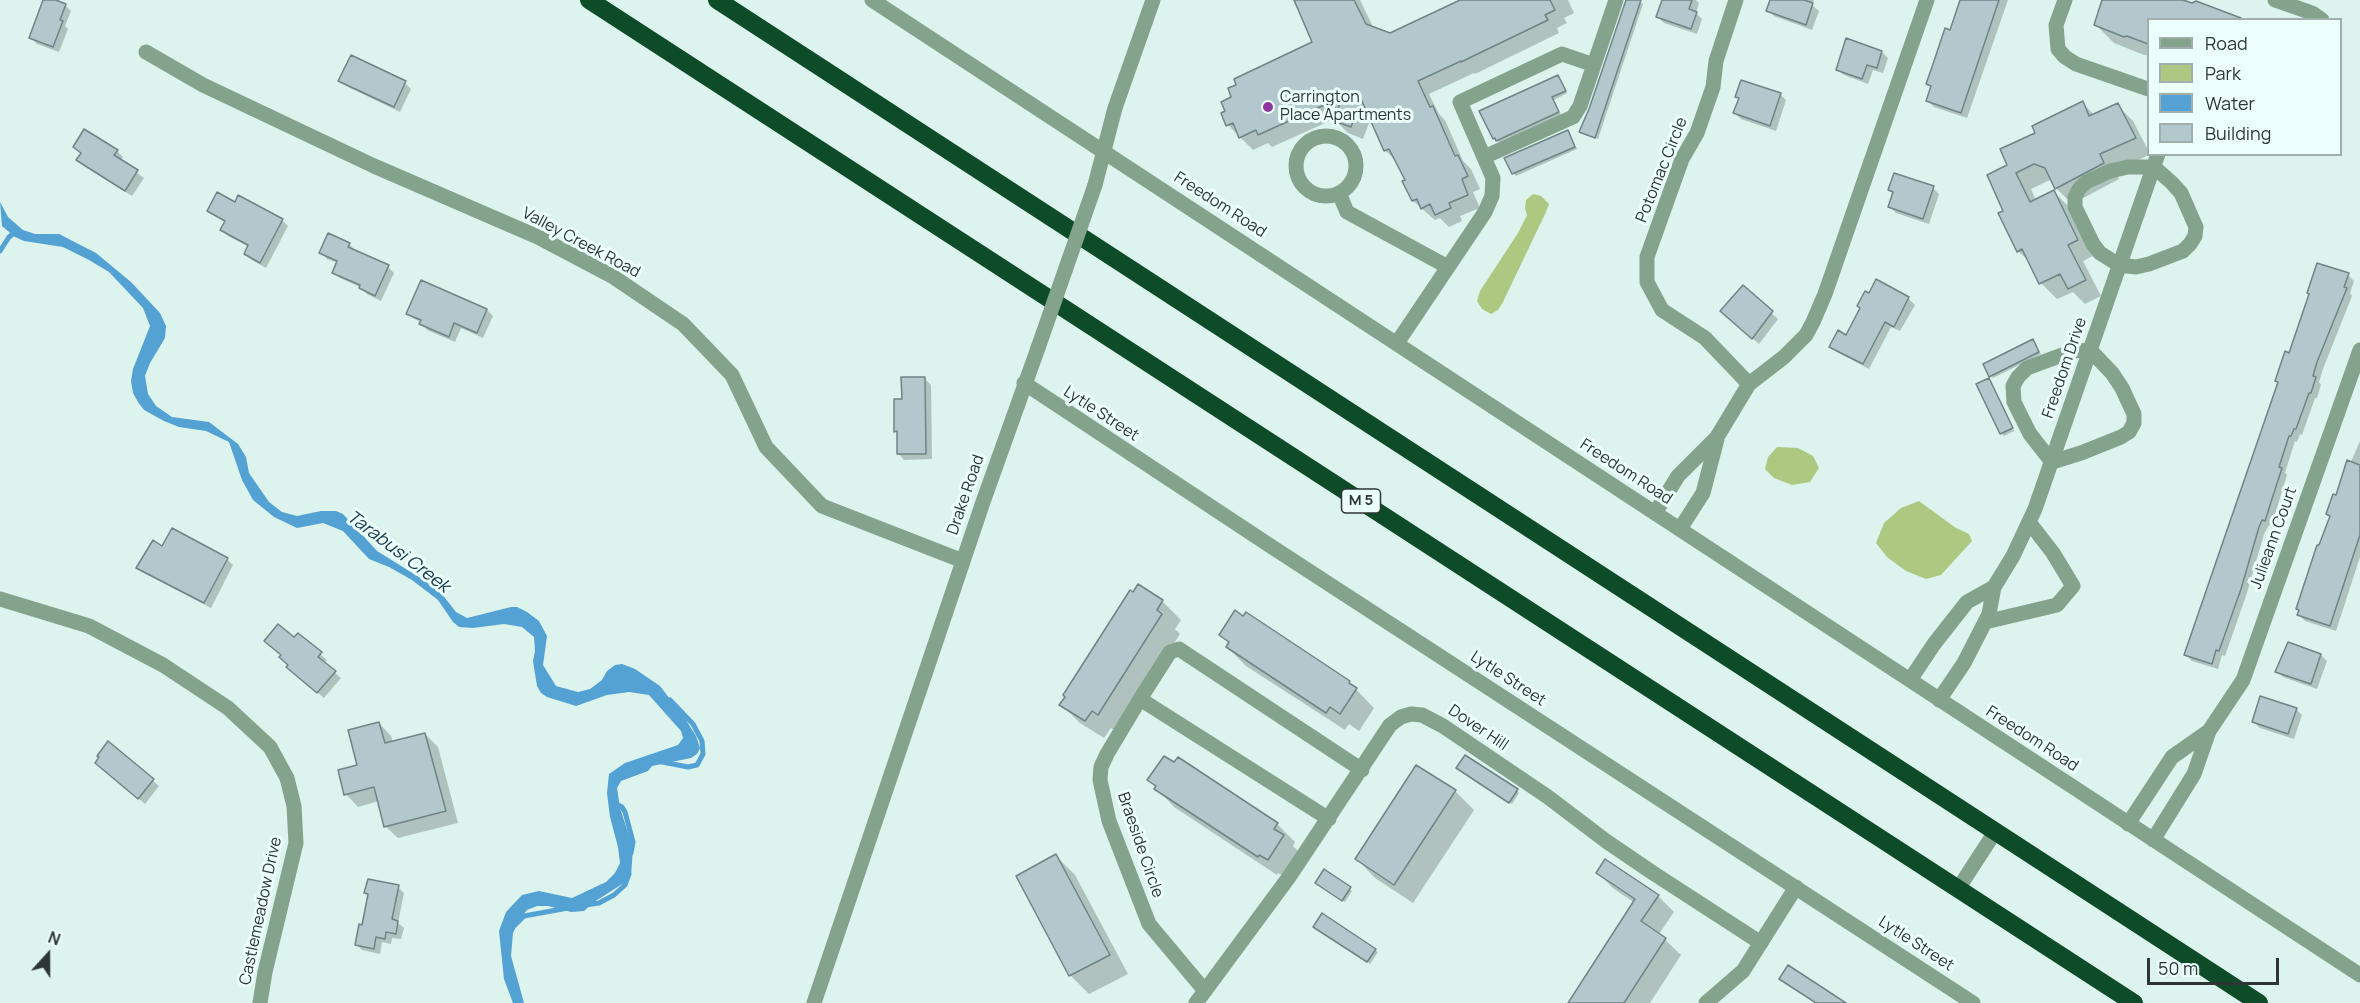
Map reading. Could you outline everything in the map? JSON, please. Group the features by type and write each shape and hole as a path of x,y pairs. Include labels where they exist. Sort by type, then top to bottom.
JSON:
{"highway":[{"name":"M 5","path":"589,0 2134,1003"},
{"path":"717,0 2259,1003"}],"street":[{"name":"Freedom Road","path":"872,0 2360,975"},
{"name":"Drake Road","path":"814,1003 1024,383 1095,185 1115,108 1153,0"},
{"path":"1484,157 1573,117 1580,106 1616,0"},
{"name":"Potomac Circle","path":"1736,0 1716,61 1713,87 1697,133 1682,159 1647,257 1647,282 1662,310 1705,338 1749,384"},
{"path":"1655,513 1678,476 1717,437 1749,384 1784,357 1806,334 1813,322 1825,294 1927,0"},
{"path":"2065,0 2056,25 2058,49 2065,57 2076,64 2147,89"},
{"path":"2275,0 2312,13 2319,18"},
{"name":"Valley Creek Road","path":"146,52 203,85 374,166 538,237 612,276 683,324 732,375 766,447 822,506 963,561"},
{"path":"1397,343 1485,212 1492,196 1493,178 1460,102 1562,54 1593,65"},
{"path":"2156,160 2181,193 2196,227 2195,236 2183,251 2149,264 2136,267 2119,265 2100,253 2092,244 2075,207 2075,197 2086,182 2110,171 2156,160"},
{"name":"Freedom Drive","path":"1939,700 1964,663 1985,622 1989,614 1994,587 2013,556 2029,522 2052,462 2156,160"},
{"path":"1339,193 1347,212 1448,267"},
{"path":"2090,350 2112,373 2122,388 2134,414 2134,423 2129,432 2121,437 2052,462 2030,434 2014,402 2013,386 2027,368 2073,351 2090,350"},
{"name":"Julieann Court","path":"2153,840 2194,774 2209,731 2243,680 2360,350"},
{"name":"Lytle Street","path":"1024,383 1973,1003"},
{"path":"1680,530 1702,493 1717,437"},
{"path":"1985,622 2057,605 2073,586 2029,522"},
{"name":"Freedom Drive","path":"1910,680 1934,644 1967,602 1994,587"},
{"name":"Castlemeadow Drive","path":"0,599 89,626 163,665 228,708 270,747 286,778 294,806 296,843 265,972 260,1003"},
{"name":"Braeside Circle","path":"1201,997 1149,924 1109,821 1100,780 1101,766 1107,754 1170,652 1179,649 1362,770"},
{"path":"1140,699 1329,819"},
{"name":"Dover Hill","path":"1201,997 1290,877 1390,725 1401,717 1411,714 1431,719 1548,797 1643,867 1761,943"},
{"name":"Julieann Court","path":"2128,824 2172,757 2209,731"},
{"path":"1958,889 1995,832"},
{"path":"1706,1003 1743,971 1796,887"}],"green space":[{"path":"1533,194 1541,196 1549,204 1503,302 1498,310 1491,314 1482,309 1477,301 1480,291 1518,233 1527,215 1526,200"},
{"path":"1777,447 1798,448 1813,456 1819,468 1810,482 1792,485 1774,478 1765,469 1768,457"},
{"path":"1919,501 1956,528 1969,534 1972,541 1941,575 1926,579 1906,571 1887,557 1876,543 1884,523 1901,508"}],"water":[{"path":"0,202 8,217 23,230 35,234 59,234 96,253 131,282 160,313 166,326 165,338 145,376 148,394 156,406 172,417 209,422 238,444 246,457 249,473 269,502 282,512 297,516 321,511 336,511 343,514 377,551 438,589 456,612 467,618 511,607 527,612 539,621 547,636 543,665 556,686 578,692 590,689 602,680 607,671 615,665 622,664 635,669 660,686 686,720 700,748 697,754 691,758 652,766 648,771 621,781 617,788 620,808 633,848 631,876 584,911 571,912 548,906 537,906 527,910 519,920 513,933 511,956 524,1003 513,1003 504,979 499,931 506,912 522,895 539,891 572,898 606,882 615,873 620,863 607,793 609,774 625,763 678,745 683,738 681,731 649,695 629,692 607,695 576,706 547,697 537,686 533,661 534,637 522,627 504,624 473,628 459,627 438,600 412,580 369,559 343,531 323,523 297,528 274,517 253,500 242,480 229,442 206,431 179,427 164,421 144,410 138,402 133,393 131,381 133,369 150,326 143,308 109,272 89,260 63,247 24,241 15,237 2,226"}],"building":[{"path":"43,0 56,0 66,4 60,20 63,21 53,47 29,38"},
{"name":"Carrington Place Apartments","path":"1294,0 1354,0 1366,24 1390,33 1460,0 1550,0 1555,10 1545,15 1548,20 1418,81 1430,107 1433,106 1455,156 1458,155 1468,176 1462,179 1468,195 1449,203 1451,208 1435,215 1430,204 1421,209 1417,199 1412,201 1402,181 1405,180 1389,149 1384,151 1361,99 1351,127 1334,121 1342,97 1258,135 1256,130 1239,138 1233,123 1226,126 1221,113 1225,111 1221,102 1231,97 1228,88 1236,85 1234,79 1312,42"},
{"path":"1626,0 1641,0 1595,138 1579,132"},
{"path":"1662,0 1692,0 1689,9 1697,12 1691,29 1656,17"},
{"path":"1770,0 1804,0 1813,3 1806,25 1766,11"},
{"path":"1960,0 1999,0 1961,113 1926,101 1931,86 1926,84 1945,28 1950,30"},
{"path":"2102,0 2183,0 2192,3 2196,1 2241,18 2147,18 2147,44 2094,25"},
{"path":"1846,38 1882,51 1877,68 1867,65 1862,79 1836,70"},
{"path":"351,55 406,81 394,107 338,81"},
{"path":"1558,75 1566,91 1552,97 1559,112 1496,141 1495,138 1493,139 1479,111"},
{"path":"1741,80 1781,93 1770,126 1733,113 1739,98 1735,97"},
{"path":"2083,101 2089,116 2118,103 2136,138 2100,154 2104,163 2055,189 2045,168 2034,164 2016,173 2030,202 2054,190 2078,240 2068,245 2086,280 2068,289 2060,274 2039,284 2022,249 2017,252 1998,213 2003,211 1987,175 2007,165 2000,149 2035,133 2032,126"},
{"path":"84,129 118,150 114,155 138,170 125,191 76,160 81,153 73,147"},
{"path":"1568,130 1575,147 1512,174 1504,158"},
{"path":"1894,173 1934,186 1923,219 1888,207 1893,192 1888,190"},
{"path":"217,192 235,202 238,195 283,219 260,263 244,254 248,245 220,230 225,221 207,211"},
{"path":"328,233 350,243 348,247 389,265 375,296 359,288 360,285 332,273 337,261 319,253"},
{"path":"2317,263 2349,273 2344,287 2347,288 2317,362 2313,376 2316,377 2311,393 2309,393 2296,429 2289,436 2279,467 2282,468 2265,521 2262,520 2259,527 2241,589 2219,651 2216,650 2212,664 2184,655 2278,382 2275,381 2285,351 2289,353"},
{"path":"1876,279 1909,297 1894,327 1885,322 1863,364 1829,347 1838,330 1846,335 1860,308 1857,306 1865,291 1869,293"},
{"path":"421,280 487,309 477,333 454,323 449,337 419,324 421,320 406,314"},
{"path":"1743,285 1773,311 1752,339 1720,311"},
{"path":"2033,339 2039,352 1989,377 1983,364"},
{"path":"901,377 925,377 926,454 897,454 894,399 902,399"},
{"path":"1989,378 2013,428 2000,434 1976,384"},
{"path":"2347,460 2360,465 2360,535 2330,626 2297,615 2299,610 2296,609 2317,545 2319,545 2330,516 2326,514 2333,494 2336,495"},
{"path":"172,528 228,558 204,603 136,568 153,540 162,546"},
{"path":"1138,584 1163,600 1157,610 1162,614 1098,715 1092,711 1085,721 1059,705 1065,697 1063,695 1130,590 1133,592"},
{"path":"1235,610 1243,616 1246,612 1350,681 1349,683 1357,688 1340,714 1330,707 1326,713 1226,647 1229,642 1219,635"},
{"path":"278,624 294,637 298,633 322,652 318,657 336,671 317,693 286,667 288,665 279,657 281,655 264,641"},
{"path":"2288,642 2321,654 2311,684 2275,672"},
{"path":"2260,696 2297,708 2288,734 2252,722"},
{"path":"379,722 385,743 425,733 446,811 384,827 374,787 344,795 338,770 357,765 348,730"},
{"path":"108,741 154,779 138,799 95,763 99,757 97,756"},
{"path":"1465,755 1518,789 1509,803 1456,768"},
{"path":"1164,756 1174,762 1178,757 1278,823 1274,829 1284,835 1268,860 1259,855 1258,857 1154,789 1156,786 1147,780"},
{"path":"1416,765 1456,790 1394,885 1355,859"},
{"path":"1056,854 1110,955 1069,976 1016,876"},
{"path":"1605,859 1659,895 1641,921 1666,938 1624,1003 1568,1003 1635,899 1596,873"},
{"path":"1324,869 1351,887 1342,901 1315,883"},
{"path":"368,879 399,885 392,919 398,921 396,934 386,932 385,939 376,937 374,949 355,945 359,924 362,925 368,894 364,893"},
{"path":"1322,913 1376,949 1367,962 1313,927"},
{"path":"1788,965 1846,1003 1816,1003 1779,979"}],"waterway":[{"path":"0,251 9,237 18,230"},
{"name":"Tarabusi Creek","path":"657,761 688,767 697,765 703,754 702,741 693,724 670,700"},
{"name":"Tarabusi Creek","path":"614,803 622,807 625,812 633,842 631,853"},
{"name":"Tarabusi Creek","path":"586,905 599,903 614,895 625,885 629,874"},
{"name":"Tarabusi Creek","path":"513,927 524,916 568,908"}],"place":[{"name":"Carrington Place Apartments","path":"1268,107"}]}
